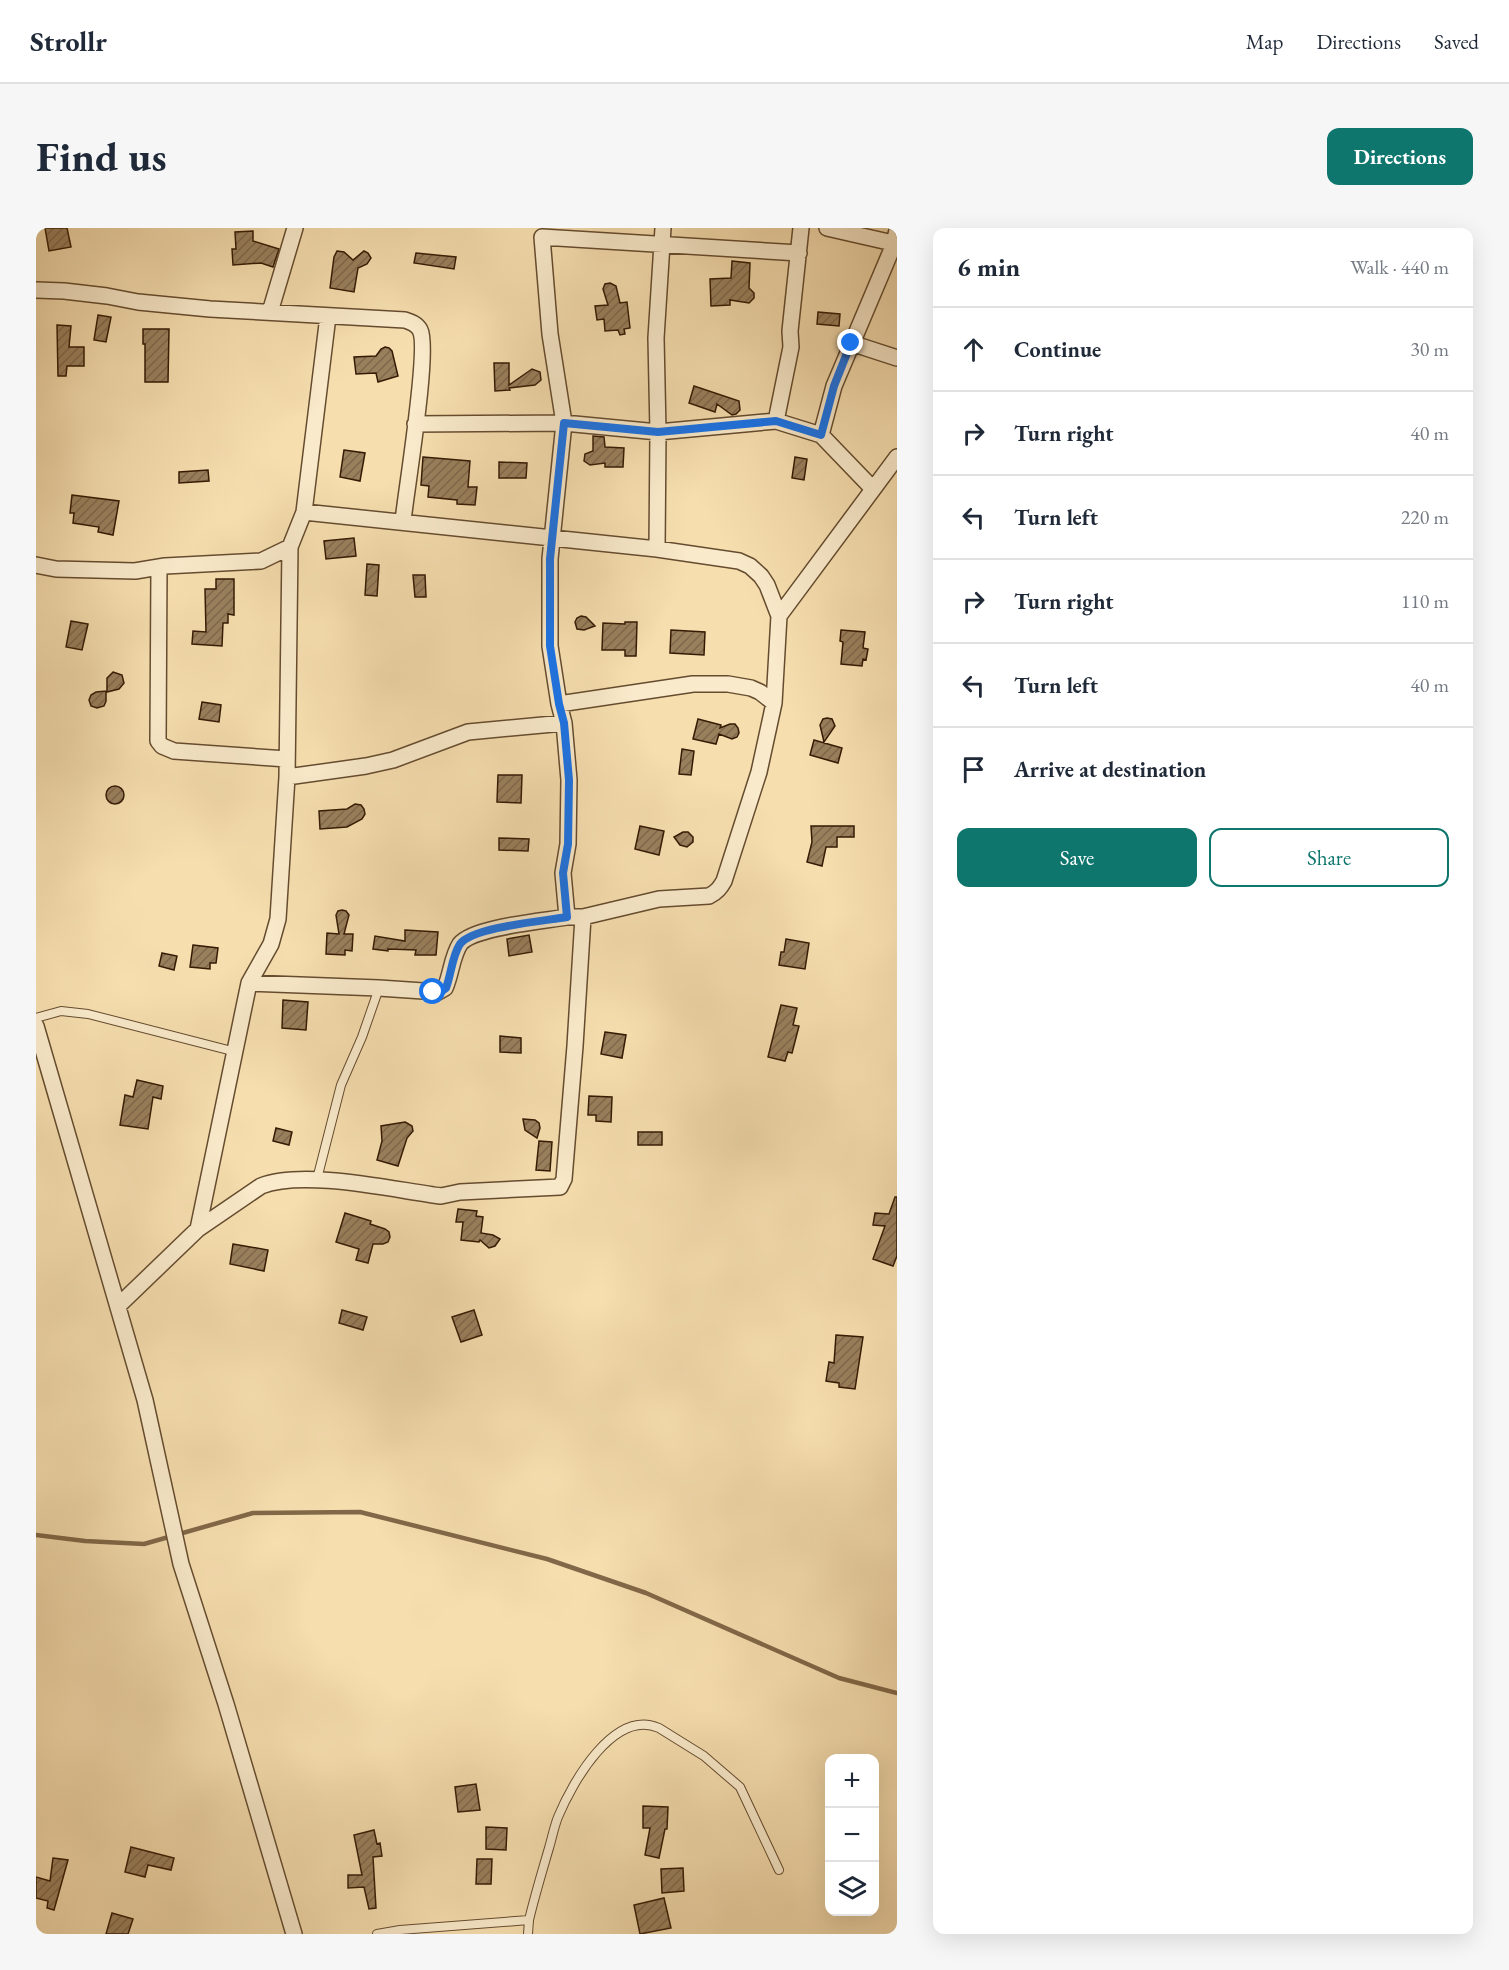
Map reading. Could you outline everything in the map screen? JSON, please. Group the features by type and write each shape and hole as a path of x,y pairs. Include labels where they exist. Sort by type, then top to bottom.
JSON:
{"street":[{"path":"270,312 295,228"},
{"path":"657,549 656,338 663,228"},
{"path":"776,421 791,347 790,331 801,228"},
{"path":"821,435 834,386 896,239 827,228"},
{"path":"567,917 563,873 568,844 569,780 564,723 550,646 550,559 564,423 550,334 542,237 799,253"},
{"path":"36,290 107,296 138,302 405,320 419,327 423,340 422,365 403,521"},
{"path":"198,1228 249,982 269,949 278,919 287,759 290,546 304,512 328,316"},
{"path":"851,343 897,358"},
{"path":"415,424 564,423 658,432 776,421 821,435 873,489"},
{"path":"779,616 897,457"},
{"path":"249,982 442,991 447,983 458,947 469,936 493,929 567,917 583,917 650,900 709,896 717,892 724,880 759,772 774,704 779,616 767,585 761,576 745,563 657,549 304,512"},
{"path":"36,565 56,569 135,571 159,567 261,561 290,546"},
{"path":"159,567 158,741 162,746 174,751 287,759"},
{"path":"559,704 693,684 729,684 751,688 774,704"},
{"path":"286,777 366,766 393,759 468,732 564,723"},
{"path":"118,1306 198,1228 269,1183 317,1179 441,1196 460,1192 555,1188 562,1185 575,1046 583,917"},
{"path":"36,1026 145,1400 181,1564 226,1704 294,1934"}],"lane":[{"path":"317,1179 341,1086 380,988"},
{"path":"36,1018 61,1011 78,1012 236,1052"},
{"path":"528,1934 529,1920 557,1819 571,1790 613,1735 633,1725 652,1725 665,1732 704,1756 740,1787 779,1870"},
{"path":"378,1934 400,1930 529,1920"}],"building":[{"path":"45,228 67,228 71,247 49,251"},
{"path":"253,231 253,241 279,249 273,267 261,263 233,265 232,249 236,249 235,232"},
{"path":"337,251 344,252 353,260 364,251 371,258 367,264 358,268 354,292 330,288 334,257"},
{"path":"416,253 456,257 454,269 414,263"},
{"path":"732,261 750,263 749,288 754,293 754,298 749,303 730,300 730,305 711,306 710,279 731,278"},
{"path":"610,283 616,286 620,303 627,302 630,328 624,329 625,334 620,335 618,330 605,331 604,319 597,320 595,306 608,305 603,289 605,284"},
{"path":"818,312 840,314 839,326 817,324"},
{"path":"98,315 111,317 106,342 94,340"},
{"path":"57,325 71,326 69,347 84,347 84,366 67,366 66,376 58,376"},
{"path":"143,329 169,329 168,382 145,382"},
{"path":"385,347 392,351 398,376 378,382 376,373 356,374 354,357 376,356"},
{"path":"494,363 509,363 509,385 532,369 540,372 541,380 535,385 495,391"},
{"path":"694,386 739,401 740,410 732,415 717,404 715,412 689,403"},
{"path":"593,436 604,437 605,447 624,448 623,467 605,467 605,463 590,465 584,461 585,454 593,451"},
{"path":"344,450 365,453 360,481 340,477"},
{"path":"423,457 470,461 468,487 477,487 475,505 457,504 457,500 428,497 429,486 421,485"},
{"path":"795,457 807,459 804,480 792,478"},
{"path":"499,462 527,463 526,478 499,478"},
{"path":"208,470 209,481 179,483 179,472"},
{"path":"72,495 119,501 113,535 98,532 99,527 73,523 74,513 70,513"},
{"path":"354,538 356,556 326,559 324,541"},
{"path":"367,564 379,565 377,596 365,595"},
{"path":"413,575 425,575 426,597 415,597"},
{"path":"216,579 234,579 234,615 228,614 228,623 223,623 222,646 192,644 193,631 206,632 205,589 216,589"},
{"path":"581,616 586,617 595,626 584,630 577,629 575,622"},
{"path":"71,621 88,624 82,650 66,647"},
{"path":"625,622 637,622 636,656 625,656 625,650 602,650 603,623 625,624"},
{"path":"671,630 705,632 704,655 670,653"},
{"path":"841,630 865,632 863,648 868,649 862,666 841,664 843,642 840,641"},
{"path":"113,672 122,675 124,683 119,689 107,692 107,678"},
{"path":"106,691 104,706 97,708 91,706 89,700 91,695"},
{"path":"202,702 221,705 219,722 199,719"},
{"path":"698,719 721,725 720,728 735,724 739,733 732,739 719,734 716,744 693,739"},
{"path":"823,719 832,719 835,726 824,742 820,725"},
{"path":"814,740 842,748 838,763 810,755"},
{"path":"682,749 694,751 691,775 679,774"},
{"path":"498,775 522,775 521,803 497,802"},
{"path":"115,786 121,789 124,795 121,801 115,804 109,801 106,795 109,789"},
{"path":"355,804 361,805 364,809 365,814 362,819 347,827 320,829 319,811 347,809"},
{"path":"640,826 664,831 659,855 635,849"},
{"path":"811,826 854,826 854,837 837,837 837,847 826,847 822,866 807,862 812,842"},
{"path":"688,832 693,837 693,842 687,847 680,845 674,837"},
{"path":"499,838 529,839 528,851 499,850"},
{"path":"342,910 349,915 344,934 353,934 352,951 345,950 345,955 326,954 327,933 339,934 336,915"},
{"path":"405,930 438,932 436,955 415,955 416,950 373,949 375,936 405,941"},
{"path":"529,935 532,952 509,956 507,939"},
{"path":"786,939 809,943 805,969 779,965"},
{"path":"193,945 218,948 216,963 210,963 210,969 190,967"},
{"path":"162,953 177,956 174,970 159,966"},
{"path":"283,1000 308,1002 306,1030 282,1028"},
{"path":"781,1005 797,1008 793,1025 799,1026 792,1053 788,1052 785,1061 768,1057"},
{"path":"605,1032 626,1035 622,1058 601,1054"},
{"path":"500,1036 521,1038 521,1053 500,1052"},
{"path":"137,1080 163,1086 161,1099 153,1097 148,1129 120,1125 125,1095 133,1097"},
{"path":"589,1096 612,1097 611,1122 596,1121 596,1115 588,1115"},
{"path":"523,1119 535,1120 539,1123 537,1138 525,1130"},
{"path":"405,1122 412,1126 413,1131 407,1138 398,1166 377,1160 382,1141 381,1126"},
{"path":"276,1128 292,1132 289,1145 273,1141"},
{"path":"638,1132 662,1132 662,1145 638,1145"},
{"path":"539,1141 552,1142 550,1171 536,1170"},
{"path":"895,1197 897,1197 897,1256 893,1266 873,1259 885,1226 873,1225 875,1213 889,1214"},
{"path":"458,1209 477,1211 476,1216 483,1217 481,1233 500,1239 495,1246 489,1248 480,1240 479,1242 461,1240 463,1222 456,1222"},
{"path":"345,1213 371,1221 370,1224 389,1232 388,1242 373,1244 368,1263 356,1260 359,1249 336,1242"},
{"path":"233,1244 268,1250 264,1271 230,1264"},
{"path":"342,1310 367,1317 363,1330 339,1323"},
{"path":"474,1310 482,1335 461,1342 452,1317"},
{"path":"836,1335 863,1337 855,1389 839,1387 839,1383 826,1381 829,1362 834,1363"},
{"path":"476,1784 480,1810 458,1812 455,1787"},
{"path":"643,1806 668,1807 667,1829 665,1829 659,1858 645,1855 650,1828 643,1828"},
{"path":"486,1827 507,1828 506,1850 486,1849"},
{"path":"374,1830 377,1844 380,1843 382,1856 373,1857 376,1908 369,1909 364,1887 348,1888 348,1875 362,1875 354,1835"},
{"path":"131,1847 174,1858 171,1870 148,1865 145,1877 125,1872"},
{"path":"53,1858 68,1860 54,1910 47,1908 48,1901 36,1898 36,1877 50,1881"},
{"path":"477,1859 492,1859 491,1884 476,1884"},
{"path":"683,1868 684,1891 662,1893 661,1869"},
{"path":"664,1898 671,1928 640,1934 634,1905"},
{"path":"112,1913 133,1919 128,1934 106,1934"}],"waterway":[{"path":"36,1535 85,1541 144,1544 253,1513 360,1512 547,1559 646,1593 839,1678 897,1693"}],"route":[{"path":"433,992 446,988 458,947 469,936 493,929 567,917 563,873 568,844 569,780 564,723 550,646 550,559 564,423 658,432 776,421 821,435 834,386 851,343"}]}
